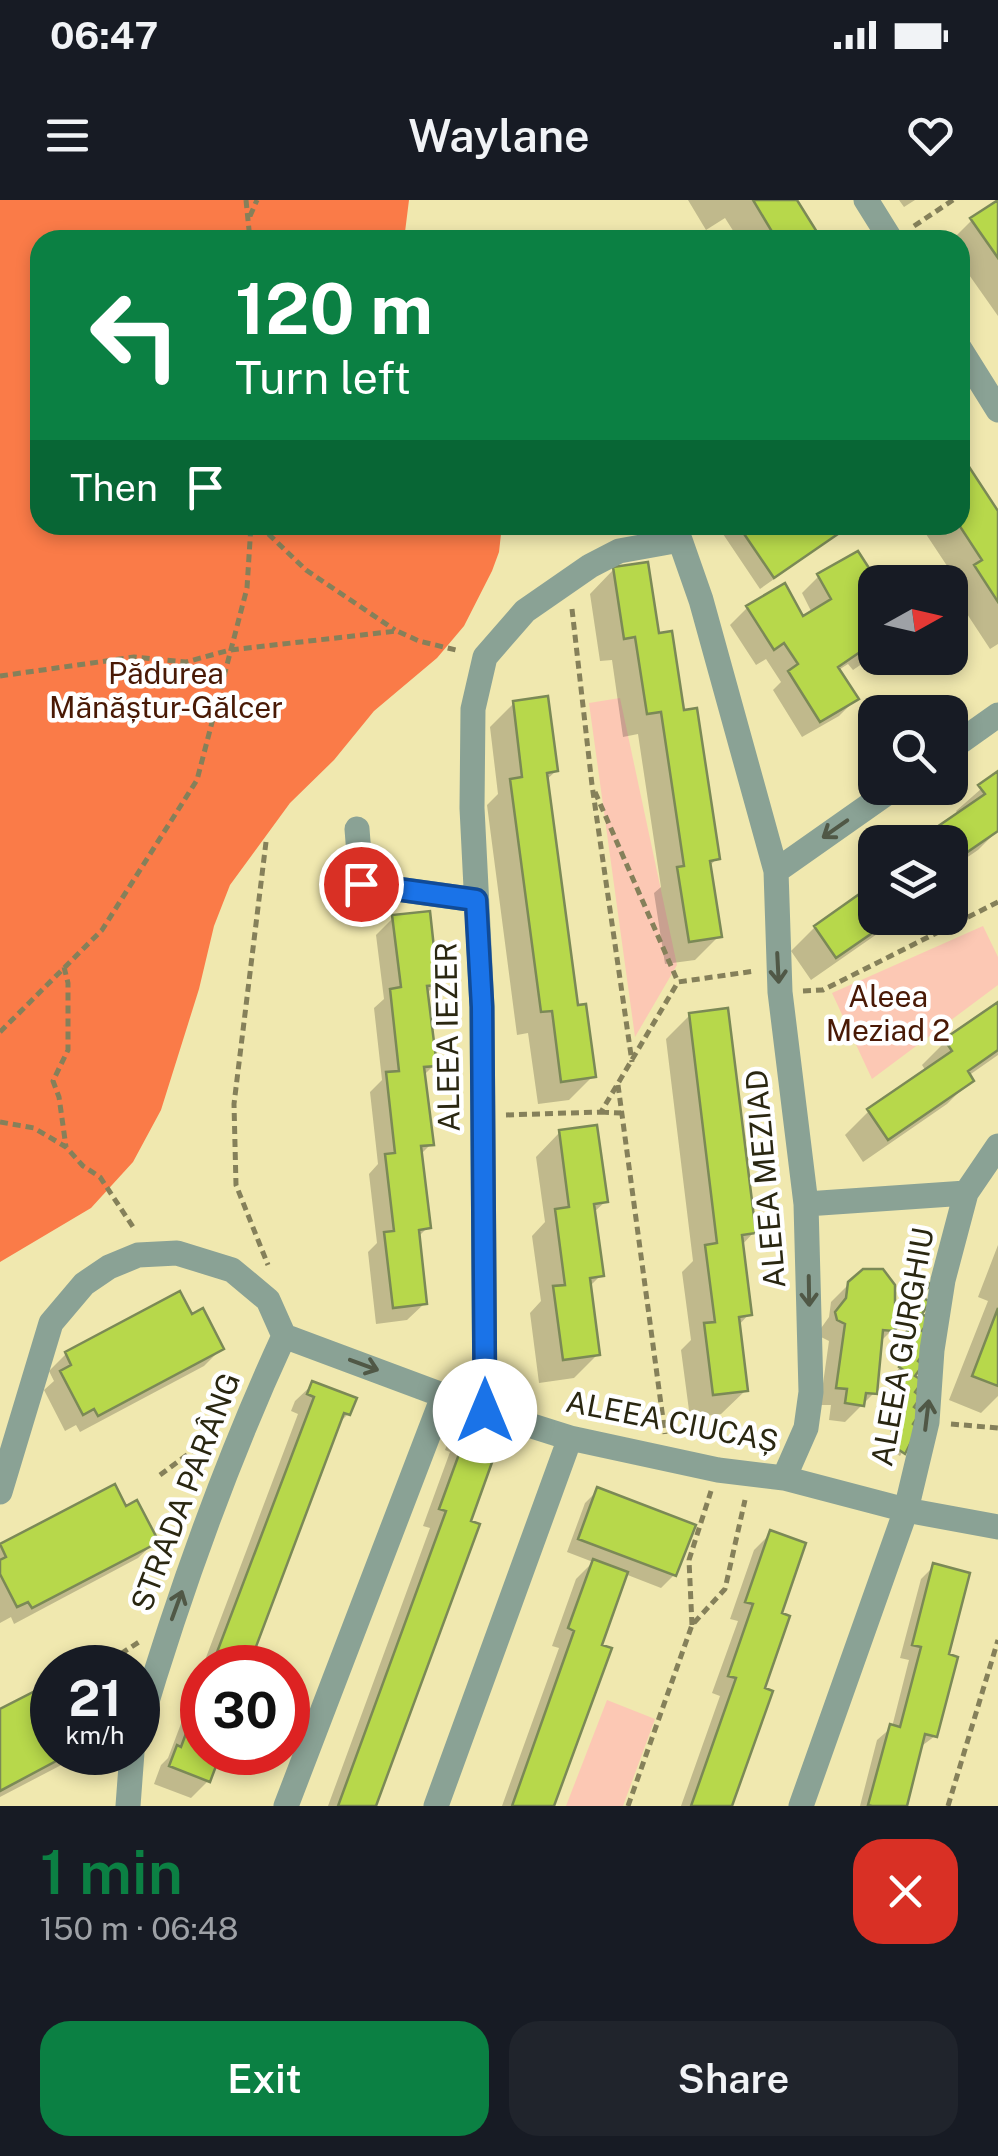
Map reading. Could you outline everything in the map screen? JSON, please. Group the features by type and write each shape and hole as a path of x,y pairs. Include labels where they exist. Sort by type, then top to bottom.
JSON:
{"street":[{"path":"866,200 895,230"},
{"path":"970,366 998,410"},
{"name":"ALEEA IEZER","path":"485,1411 483,1116 473,709 485,657 525,611 590,566 619,552 680,540"},
{"name":"ALEEA MEZIAD","path":"680,540 701,600 776,870 779,979 806,1204 811,1392 806,1428 784,1478"},
{"path":"968,736 998,715"},
{"path":"776,870 870,805"},
{"path":"357,830 362,894 476,900"},
{"name":"ALEEA GURGHIU","path":"802,1806 906,1510 927,1422 932,1350 943,1280 966,1193 998,1146"},
{"path":"806,1204 966,1193"},
{"path":"0,1492 51,1323 84,1284 109,1266 138,1255 177,1253 232,1270 268,1300 284,1336"},
{"name":"ALEEA CIUCAȘ","path":"284,1336 485,1411 570,1438 718,1470 784,1478 906,1510 998,1527"},
{"name":"STRADA PARÂNG","path":"160,1656 240,1431 284,1336"},
{"path":"286,1806 444,1394"},
{"path":"436,1806 570,1438"},
{"path":"128,1806 130,1775"}],"path":[{"path":"246,200 249,230"},
{"path":"248,218 258,200"},
{"path":"908,230 953,200"},
{"path":"0,1032 102,930 197,780 247,588 250,535"},
{"path":"269,535 306,570 397,631 419,641 485,657"},
{"path":"569,582 592,785 632,1062"},
{"path":"0,676 134,657 186,662 230,650 397,631"},
{"path":"592,785 678,982"},
{"path":"266,842 234,1104 236,1185 269,1271"},
{"path":"678,982 779,979 823,990 998,902"},
{"path":"64,967 68,983 68,1050 54,1081 60,1097 66,1147"},
{"path":"602,1112 678,982"},
{"path":"618,1085 668,1458"},
{"path":"483,1116 622,1113"},
{"path":"0,1122 34,1128 66,1147 100,1177 135,1227 138,1255"},
{"path":"927,1422 998,1428"},
{"path":"160,1475 210,1437"},
{"path":"628,1806 692,1624 689,1560 718,1470"},
{"path":"692,1624 726,1589 751,1474"},
{"path":"948,1806 998,1640"},
{"path":"134,1645 139,1642"}],"green space":[{"name":"Pădurea Mănăștur-Gălcer","path":"0,200 409,200 405,230 30,230 30,535 501,535 492,571 464,626 437,658 374,711 334,760 290,803 230,885 214,926 199,989 161,1110 133,1162 91,1208 0,1262"},
{"path":"620,698 677,965 635,1037 589,703"},
{"name":"Aleea Meziad 2","path":"983,926 998,957 998,985 872,1079 832,993"},
{"path":"607,1700 655,1719 623,1806 566,1806"}],"building":[{"path":"753,200 797,200 816,230 771,230"},
{"path":"998,200 998,258 970,218"},
{"path":"970,468 998,511 998,602 974,565 982,560 966,535 970,535"},
{"path":"745,535 836,535 774,578"},
{"path":"858,551 867,565 858,565 858,653 838,667 858,700 820,722 788,671 798,664 784,643 774,650 746,606 785,583 803,616 831,599 817,574"},
{"path":"648,562 659,633 672,631 684,710 697,708 720,859 710,861 722,937 689,942 677,867 684,866 661,712 647,714 635,637 624,639 613,567"},
{"path":"548,696 558,771 547,773 578,1005 586,1004 596,1077 561,1082 552,1011 541,1012 510,779 522,777 513,701"},
{"path":"998,771 998,831 968,852 968,825 940,825 985,794 978,785"},
{"path":"858,895 858,935 869,935 836,958 814,926"},
{"path":"430,911 438,985 427,986 437,1066 424,1067 434,1145 421,1146 431,1228 419,1230 427,1304 393,1308 384,1232 394,1231 385,1154 395,1153 386,1072 399,1071 390,989 401,987 392,915"},
{"path":"998,1002 998,1050 968,1071 974,1081 888,1140 867,1109 952,1051 944,1039"},
{"path":"728,1008 756,1233 742,1235 752,1315 739,1317 748,1391 713,1395 704,1323 715,1322 705,1245 717,1243 689,1013"},
{"path":"597,1125 608,1202 594,1204 604,1276 590,1278 600,1355 563,1360 553,1286 565,1285 555,1209 569,1207 559,1130"},
{"path":"863,1269 883,1269 895,1285 895,1304 901,1317 893,1331 883,1330 877,1394 866,1393 864,1406 845,1403 847,1389 836,1388 845,1324 837,1320 835,1312 846,1298 848,1282"},
{"path":"912,1272 930,1284 922,1297 930,1302 922,1314 930,1319 922,1331 928,1335 926,1350 918,1361 923,1365 915,1376 923,1381 915,1392 921,1397 914,1407 921,1412 913,1424 918,1428 905,1454 889,1443 901,1417 895,1413 903,1401 896,1396 902,1387 896,1383 905,1371 899,1367 907,1356 902,1352 909,1341 903,1337 910,1327 904,1323 911,1313 905,1309 909,1304 902,1299 909,1288 904,1284"},
{"path":"180,1291 192,1314 203,1308 224,1349 98,1416 94,1409 83,1415 60,1371 71,1365 65,1352"},
{"path":"998,1308 998,1386 972,1376"},
{"path":"312,1381 357,1398 350,1415 344,1413 257,1645 220,1645 314,1397 307,1394"},
{"path":"465,1421 507,1437 500,1456 495,1454 471,1521 480,1524 376,1806 338,1806 446,1511 439,1509 466,1435 460,1433"},
{"path":"115,1484 126,1506 137,1500 159,1542 32,1608 28,1602 17,1607 0,1574 0,1560 6,1557 0,1544"},
{"path":"597,1487 696,1525 676,1576 578,1539"},
{"path":"770,1530 806,1543 782,1613 790,1616 765,1688 773,1691 732,1806 691,1806 736,1678 728,1676 753,1604 745,1602"},
{"path":"593,1559 628,1572 602,1645 612,1648 554,1806 512,1806 574,1631 568,1628"},
{"path":"933,1563 970,1573 949,1654 958,1657 937,1737 925,1734 907,1806 868,1805 890,1724 900,1727 921,1647 912,1645"},
{"path":"30,1694 30,1775 0,1791 0,1709"},
{"path":"177,1745 180,1746 180,1770 169,1766"},
{"path":"192,1775 213,1775 210,1782"}],"route":[{"path":"361,884 476,900 482,1007 485,1411"}]}
